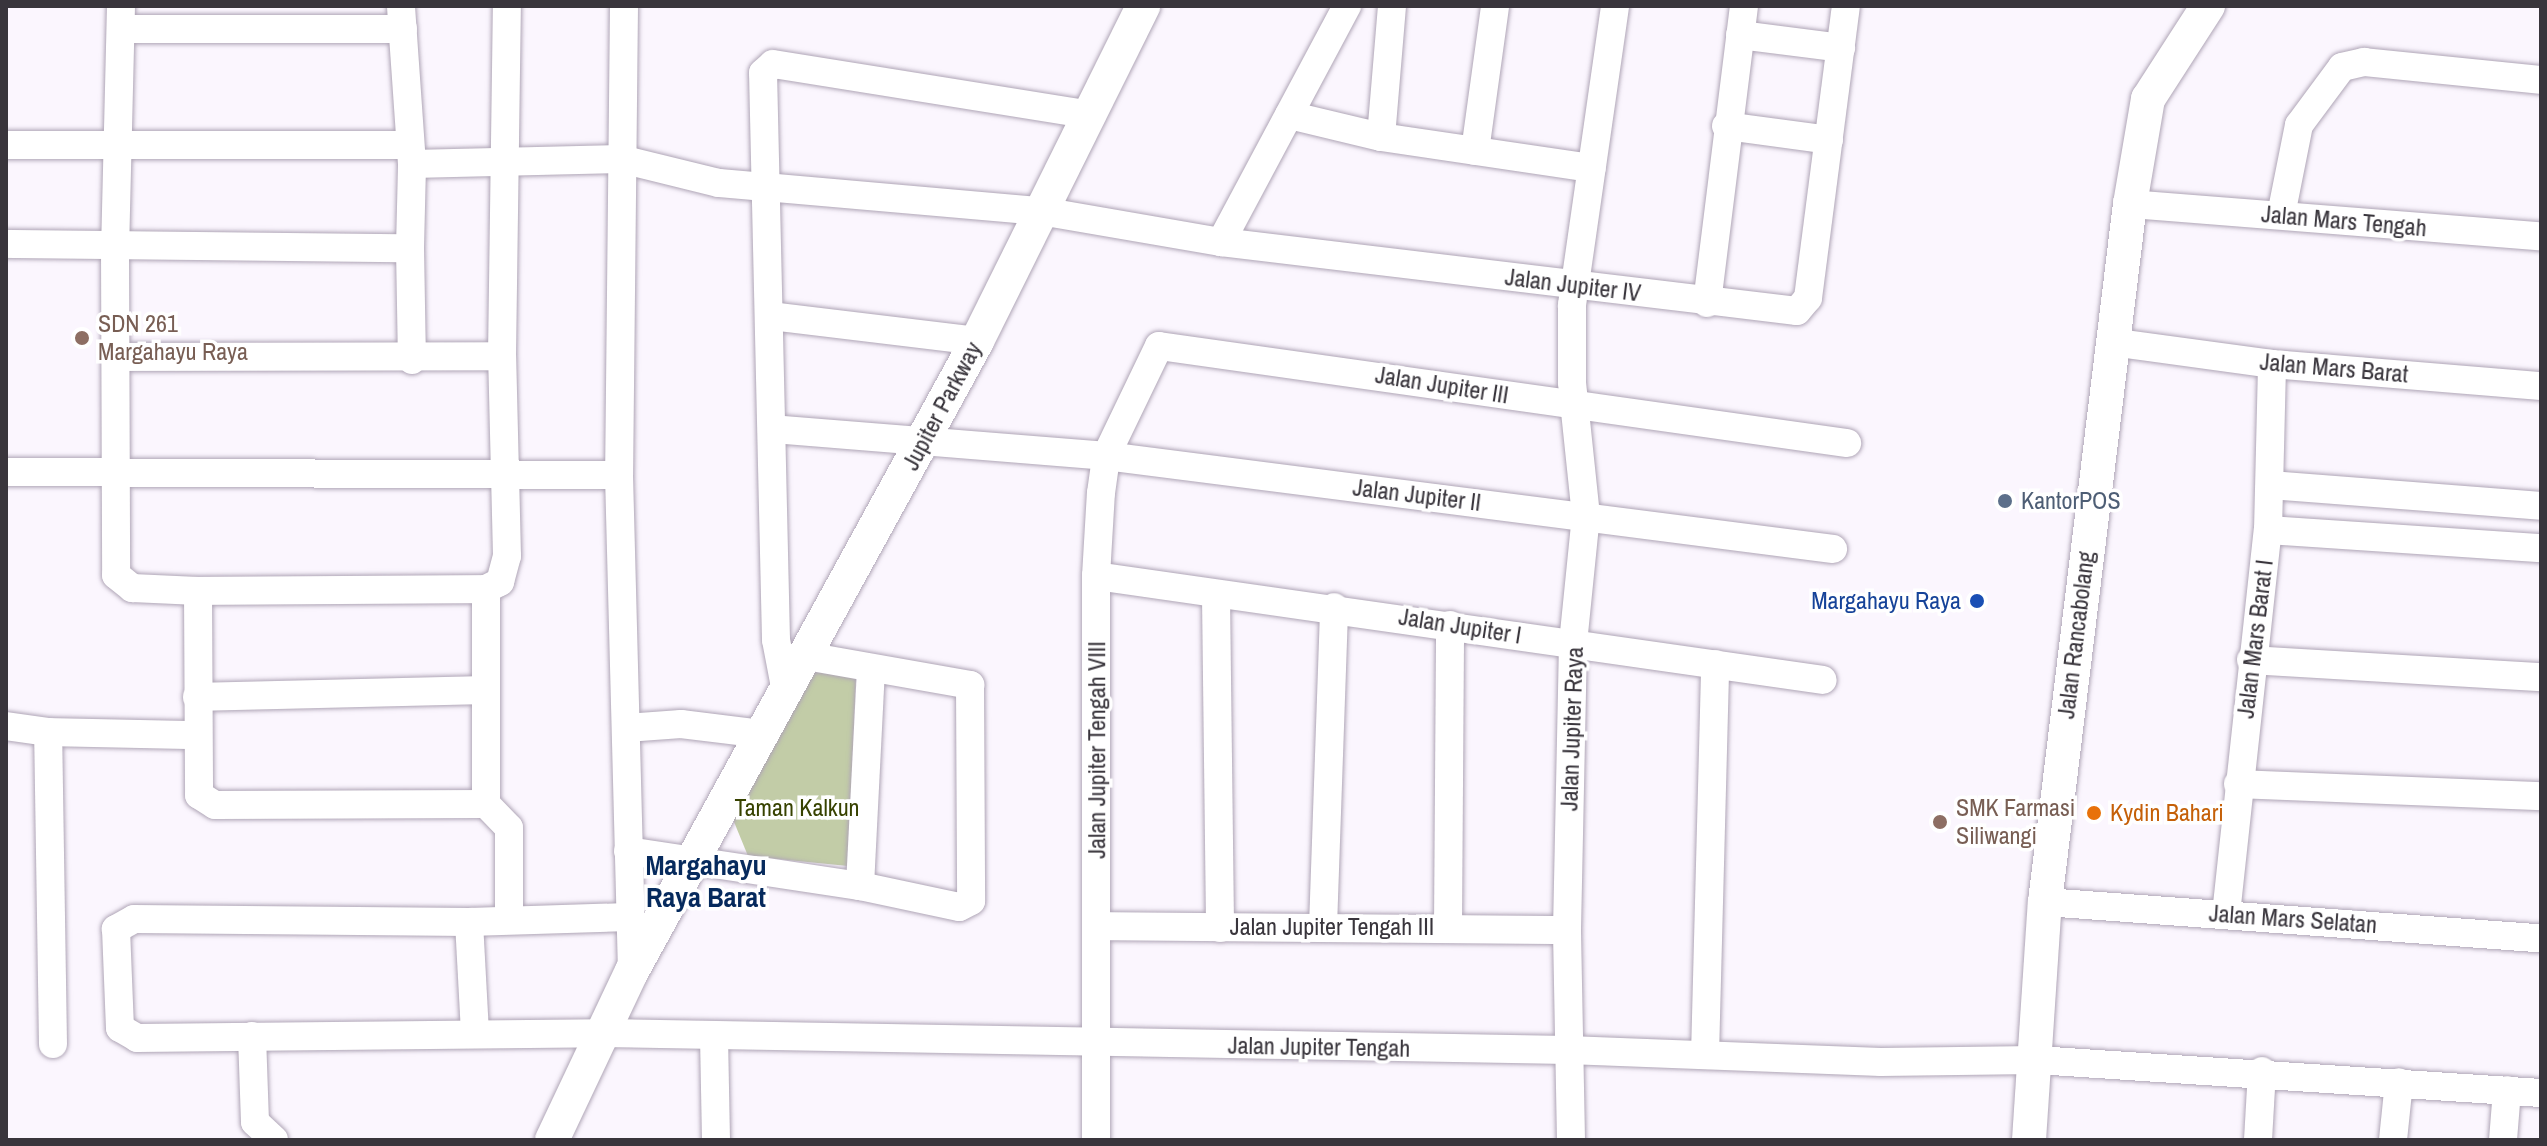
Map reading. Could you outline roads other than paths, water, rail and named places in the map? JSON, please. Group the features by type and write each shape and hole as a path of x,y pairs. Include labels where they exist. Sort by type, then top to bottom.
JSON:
{"street":[{"path":"412,360 410,154 402,18 121,17 115,248 119,473 116,575 122,584 198,591 486,589 506,573 502,356 507,6"},
{"path":"624,6 619,475 628,917 632,971"},
{"name":"Jupiter Parkway","path":"552,1140 632,971 729,799 977,341 1092,115 1143,6"},
{"path":"1221,242 1347,6"},
{"path":"1381,137 1392,6"},
{"path":"1475,151 1495,6"},
{"name":"Jalan Jupiter Raya","path":"1571,1140 1567,930 1573,643 1586,516 1577,408 1585,382 1584,306 1577,285 1615,6"},
{"path":"1707,303 1726,126 1744,6"},
{"name":"Jalan Jupiter IV","path":"6,145 118,145 410,154 622,166 719,183 1041,211 1221,242 1707,303 1797,311 1804,306 1846,6"},
{"name":"Jalan Rancabolang","path":"2029,1140 2045,902 2138,205 2148,99 2208,6"},
{"path":"1740,35 1841,48"},
{"path":"2281,215 2299,125 2342,67 2364,62 2541,80"},
{"path":"786,692 776,640 771,316 763,73 773,64 1092,115"},
{"path":"1289,115 1381,137 1592,168"},
{"path":"1726,126 1829,140"},
{"name":"Jalan Mars Tengah","path":"2138,205 2541,236"},
{"path":"6,244 115,248 410,248"},
{"path":"771,316 977,341"},
{"name":"Jalan Jupiter III","path":"1106,456 1165,343 1577,408 1847,443"},
{"name":"Jalan Mars Barat","path":"2120,343 2272,364 2541,386"},
{"path":"115,357 412,360 502,356"},
{"name":"Jalan Mars Barat I","path":"2226,914 2251,660 2268,530 2272,364"},
{"name":"Jalan Jupiter II","path":"772,429 1106,456 1833,549"},
{"name":"Jalan Jupiter Tengah VIII","path":"1096,1140 1096,576 1106,456"},
{"path":"6,472 504,472 619,475"},
{"path":"2270,485 2541,506"},
{"path":"2268,530 2541,548"},
{"name":"Jalan Jupiter I","path":"1096,576 1216,596 1334,607 1823,680"},
{"path":"486,589 483,690 486,804 509,828 509,920"},
{"path":"198,591 195,785 204,801 215,805 486,804"},
{"path":"1216,596 1220,928"},
{"path":"1323,927 1334,607"},
{"path":"1448,927 1450,625"},
{"path":"628,851 701,850 959,907 971,901 974,883 970,685 955,678 871,669 806,656"},
{"path":"2251,660 2541,677"},
{"path":"1705,1055 1715,664"},
{"path":"860,886 871,669"},
{"path":"197,697 483,690"},
{"path":"626,728 691,725 763,734"},
{"path":"6,726 48,732 197,735"},
{"path":"48,732 53,1044"},
{"path":"2238,784 2541,796"},
{"name":"Jalan Mars Selatan","path":"2045,902 2541,938"},
{"path":"475,1034 469,922 628,917"},
{"name":"Jalan Jupiter Tengah","path":"469,922 134,919 116,929 118,1018 126,1035 656,1033 1098,1044 1568,1050 1881,1062 2036,1060 2262,1071 2541,1093"},
{"name":"Jalan Jupiter Tengah III","path":"1097,926 1567,930"},
{"path":"252,1036 255,1122 274,1140"},
{"path":"706,1036 716,1140"},
{"path":"2258,1140 2262,1071"},
{"path":"2393,1140 2399,1082"},
{"path":"2503,1140 2507,1090"}],"place":[{"name":"SDN 261 Margahayu Raya","path":"82,338"},
{"name":"KantorPOS","path":"2005,501"},
{"name":"Margahayu Raya","path":"1977,601"},
{"name":"Kydin Bahari","path":"2094,813"},
{"name":"SMK Farmasi Siliwangi","path":"1940,822"}],"district":[{"name":"Margahayu Raya Barat","path":"706,881"}],"park label":[{"name":"Taman Kalkun","path":"797,808"}]}
